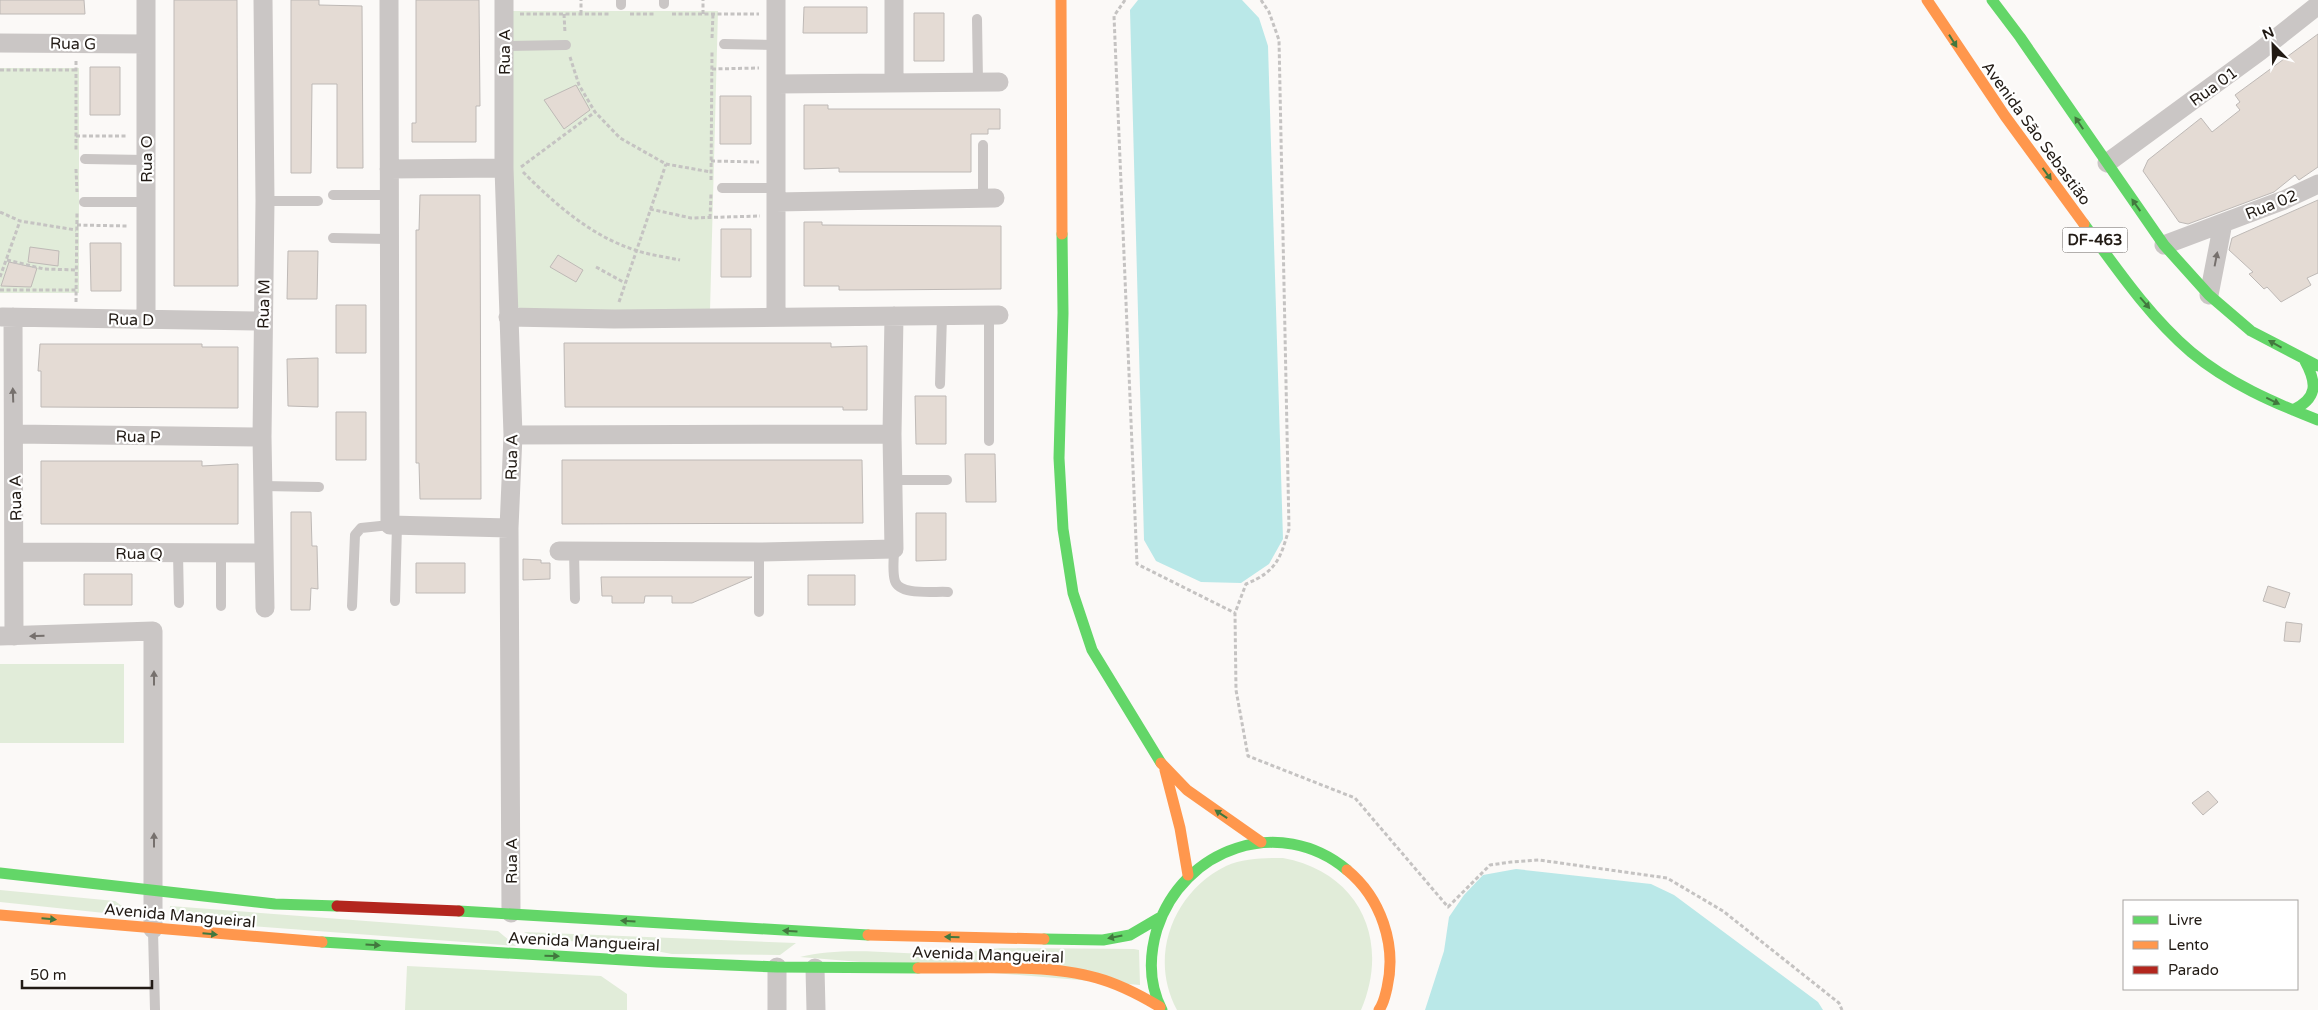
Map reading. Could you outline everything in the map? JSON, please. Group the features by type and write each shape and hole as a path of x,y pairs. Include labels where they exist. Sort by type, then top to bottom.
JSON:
{"street":[{"name":"Rua O","path":"146,0 146,319"},
{"name":"Rua M","path":"263,0 265,201 262,437 265,608"},
{"path":"388,0 389,238 394,525 509,528"},
{"path":"894,0 894,82"},
{"path":"1061,0 1063,313 1060,458 1063,529 1073,593 1092,650 1164,769 1180,828 1188,875"},
{"name":"Avenida São Sebastião","path":"1927,0 1971,70 2072,210 2124,279 2169,331 2192,353 2230,379 2318,420"},
{"name":"DF-463","path":"1992,0 2020,37 2164,245 2209,295 2251,331 2305,361 2318,366"},
{"name":"Rua 01","path":"2106,163 2260,52 2318,5"},
{"name":"Rua A","path":"504,7 504,168 513,435 509,528 513,921"},
{"path":"776,7 776,317"},
{"name":"Rua G","path":"0,43 146,44"},
{"path":"777,76 894,82 999,82"},
{"path":"389,170 504,168"},
{"name":"Rua 02","path":"2164,245 2284,200 2318,184"},
{"path":"776,202 989,198"},
{"name":"Rua 02","path":"2209,295 2223,223"},
{"path":"508,318 614,319 994,315"},
{"path":"567,551 759,552 894,549 892,434 894,316"},
{"name":"Rua A","path":"6,317 6,362 14,434 16,552 7,636"},
{"name":"Rua D","path":"6,317 263,321"},
{"path":"2293,410 2301,407 2316,391 2318,383 2315,374 2305,361"},
{"name":"Rua P","path":"14,434 262,437"},
{"path":"513,435 892,434"},
{"name":"Rua Q","path":"16,552 263,553"},
{"path":"7,636 153,631 155,889 153,929"},
{"path":"1164,769 1187,790 1261,842"},
{"path":"1161,1009 1152,978 1152,948 1159,918 1171,895 1188,875 1222,852 1261,842 1301,845 1309,848 1338,862 1367,889 1386,925 1391,965 1379,1010"},
{"name":"Avenida Mangueiral","path":"0,873 275,904 513,921 854,935 1103,940 1130,934 1159,918"},
{"path":"265,939 281,923 275,904"},
{"name":"Avenida Mangueiral","path":"0,915 265,939 534,955 777,967 1037,969 1097,978 1138,994 1161,1009"},
{"path":"817,944 854,935"},
{"path":"525,946 534,955"},
{"path":"776,1010 777,967 796,953"},
{"path":"815,968 816,1010"}],"lane":[{"path":"977,19 978,82"},
{"path":"724,44 776,45"},
{"path":"505,46 566,45"},
{"path":"983,145 989,198"},
{"path":"79,160 146,160"},
{"path":"722,188 776,202"},
{"path":"333,195 389,195"},
{"path":"79,201 146,202"},
{"path":"265,201 318,201"},
{"path":"333,238 389,238"},
{"path":"940,384 942,315"},
{"path":"989,441 994,315"},
{"path":"894,480 947,480"},
{"path":"263,486 319,487"},
{"path":"352,606 355,535 357,530 394,525 395,602"},
{"path":"894,549 894,579 897,586 904,591 948,592"},
{"path":"567,551 575,599"},
{"path":"221,606 222,552"},
{"path":"759,552 759,612"},
{"path":"178,553 179,603"},
{"path":"153,929 156,1010"}],"path":[{"path":"581,0 581,14"},
{"path":"703,0 703,14"},
{"path":"1125,0 1114,16 1137,564 1235,613"},
{"path":"1261,0 1269,12 1279,40 1289,529 1281,558 1263,576 1246,584 1235,613 1236,690 1248,756 1355,798 1448,907 1490,865 1511,862 1539,860 1667,878 1723,911 1839,1003 1842,1010"},
{"path":"504,7 564,14 581,14 620,6"},
{"path":"628,14 713,14 776,7"},
{"path":"564,14 566,45 579,85 595,112 620,138 666,164 711,172"},
{"path":"711,181 713,14"},
{"path":"76,318 79,201 75,70 77,43"},
{"path":"712,69 777,76"},
{"path":"0,70 75,70"},
{"path":"595,112 519,168 553,202 602,236 636,250 680,260"},
{"path":"76,136 146,136"},
{"path":"711,161 777,163"},
{"path":"614,319 666,164"},
{"path":"710,218 711,191"},
{"path":"650,209 691,218 710,218 776,202"},
{"path":"0,212 20,221 77,227 146,226"},
{"path":"0,277 20,221"},
{"path":"7,260 44,269 77,270"},
{"path":"596,267 625,283"},
{"path":"0,290 77,290"}],"green space":[{"path":"512,11 718,11 710,311 525,311 516,306 511,297"},
{"path":"0,68 79,68 79,293 0,293"},
{"path":"0,664 124,664 124,743 0,743"},
{"path":"1261,858 1283,858 1309,866 1331,878 1349,894 1362,913 1370,935 1372,959 1369,984 1361,1010 1177,1010 1169,990 1165,969 1166,948 1171,928 1180,909 1192,892 1207,877 1226,866"},
{"path":"0,890 115,901 132,913 133,916 0,902"},
{"path":"170,906 498,931 516,946 169,920"},
{"path":"524,932 796,943 780,955 672,954 614,943 543,940 534,938"},
{"path":"1001,948 1139,950 1140,985 800,957 851,951 940,954"},
{"path":"407,966 601,976 627,994 627,1010 405,1010"}],"water":[{"path":"1138,0 1242,0 1259,18 1268,46 1283,539 1269,564 1241,583 1201,582 1156,561 1144,540 1130,10"},
{"path":"1516,869 1651,884 1674,895 1818,1002 1823,1010 1425,1010 1444,951 1449,917 1464,895 1483,875"}],"building":[{"path":"0,0 84,0 85,14 0,14"},
{"path":"174,0 237,0 238,286 174,286"},
{"path":"291,0 319,0 319,5 362,6 363,168 337,168 337,84 312,84 311,173 291,173"},
{"path":"416,0 479,0 480,106 476,106 476,142 412,142 412,123 416,123"},
{"path":"804,7 867,7 867,33 803,33"},
{"path":"914,13 944,13 944,61 914,61"},
{"path":"2318,34 2318,167 2299,180 2295,175 2274,192 2188,224 2179,222 2143,171 2148,160 2201,118 2212,132 2240,110 2236,105 2240,102 2235,95"},
{"path":"90,67 120,67 120,115 90,115"},
{"path":"576,85 590,110 564,129 544,100"},
{"path":"720,96 751,96 751,144 720,144"},
{"path":"804,105 828,105 828,109 1000,109 1000,129 988,129 988,134 971,134 971,172 839,172 839,168 804,169"},
{"path":"420,195 480,195 481,499 420,499 419,463 416,463 416,230 419,230"},
{"path":"2318,200 2318,273 2307,278 2311,285 2281,302 2267,287 2264,289 2249,274 2253,272 2229,250 2232,238"},
{"path":"804,222 822,222 822,225 1001,226 1001,289 839,290 839,286 804,286"},
{"path":"721,229 751,229 751,277 721,277"},
{"path":"90,243 121,243 121,291 91,291"},
{"path":"30,247 59,251 58,266 28,262"},
{"path":"288,251 318,251 317,299 287,299"},
{"path":"558,255 583,270 576,282 550,267"},
{"path":"9,262 37,268 31,287 1,286"},
{"path":"336,305 366,305 366,353 336,353"},
{"path":"564,343 831,343 831,347 867,346 867,410 843,410 843,407 565,407"},
{"path":"40,344 202,344 202,347 238,347 238,408 41,407 41,371 38,371"},
{"path":"318,358 318,407 288,406 287,359"},
{"path":"915,396 946,396 946,444 916,444"},
{"path":"336,412 366,412 366,460 336,460"},
{"path":"965,454 995,454 996,502 966,502"},
{"path":"562,460 862,460 863,523 562,524"},
{"path":"41,461 202,461 202,466 238,464 238,524 41,524"},
{"path":"291,512 311,512 312,546 317,546 318,589 311,588 310,610 291,610"},
{"path":"916,513 946,513 946,560 916,561"},
{"path":"523,559 541,560 541,563 550,563 550,579 523,580"},
{"path":"416,563 465,563 465,593 416,593"},
{"path":"84,574 132,574 132,605 84,605"},
{"path":"808,575 855,575 855,605 808,605"},
{"path":"601,577 752,577 692,603 672,603 672,596 645,596 644,603 612,603 612,596 602,596"},
{"path":"2268,586 2290,593 2285,608 2263,601"},
{"path":"2286,622 2302,624 2300,642 2284,641"},
{"path":"2208,791 2218,802 2203,815 2192,803"}],"traffic: fast":[{"path":"1992,0 2020,37 2164,245 2209,295 2251,331 2318,366"},
{"path":"2084,224 2147,308 2191,352 2236,383 2285,407 2318,420"},
{"path":"1062,234 1063,313 1059,458 1063,529 1073,593 1092,650 1161,763"},
{"path":"2293,410 2307,400 2313,389 2312,376 2305,361"},
{"path":"1162,1010 1155,991 1152,970 1154,939 1157,929 1170,901 1188,878 1211,860 1237,848 1264,843 1293,844 1321,853 1347,870"},
{"path":"0,873 275,904 337,906"},
{"path":"459,911 868,935"},
{"path":"1044,939 1103,940 1130,935 1159,918"},
{"path":"322,942 657,962 777,967 918,968"}],"traffic: slow":[{"path":"1061,0 1062,234"},
{"path":"1927,0 2005,116 2084,224"},
{"path":"1161,763 1187,790 1261,842"},
{"path":"1165,770 1180,828 1188,875"},
{"path":"1347,870 1369,894 1384,923 1388,939 1390,972 1385,997 1379,1010"},
{"path":"0,915 322,942"},
{"path":"868,935 1044,939"},
{"path":"918,968 1009,968 1077,973 1113,983 1160,1007"}],"traffic: jam":[{"path":"337,906 459,911"}]}
